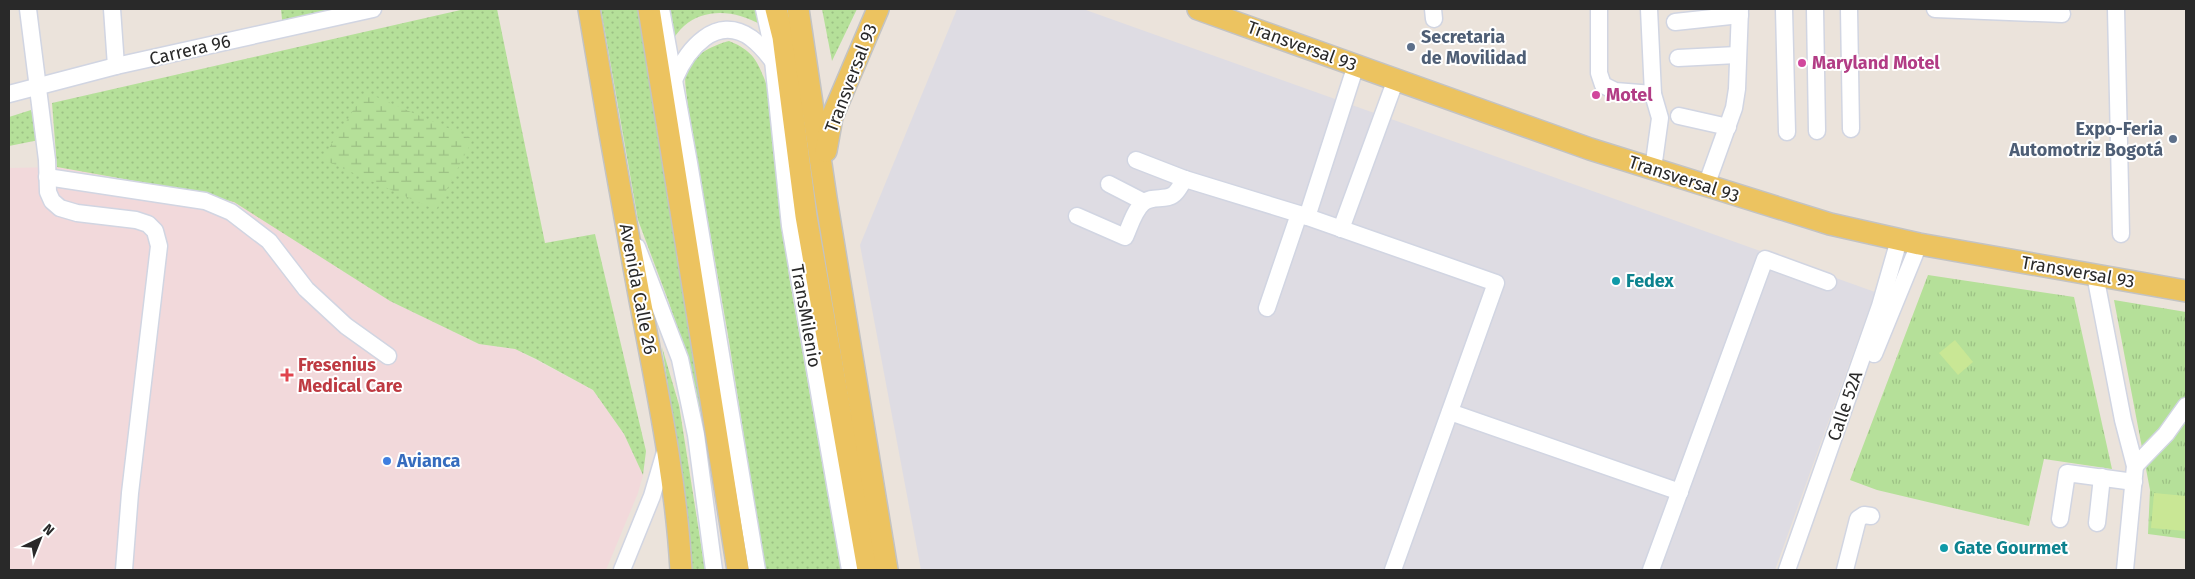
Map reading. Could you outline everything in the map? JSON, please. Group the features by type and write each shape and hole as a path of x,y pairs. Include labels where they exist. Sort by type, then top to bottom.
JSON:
{"main road":[{"name":"Avenida Calle 26","path":"589,9 624,217 667,442 678,524 681,570"},
{"path":"649,9 738,570"},
{"path":"776,9 783,37 806,216 868,570"},
{"path":"798,9 887,570"},
{"name":"Transversal 93","path":"824,179 827,141 832,117 878,9"},
{"name":"Transversal 93","path":"1198,9 1648,167 1830,224 1909,242 2186,291"}],"street":[{"path":"28,9 36,87 47,160 48,192 52,200 60,208 77,213 136,220 148,224 155,231 159,246 136,432 124,570"},
{"path":"112,9 116,66"},
{"name":"Carrera 96","path":"9,94 116,66 373,9"},
{"path":"661,9 675,78 756,570"},
{"name":"TransMilenio","path":"764,9 771,41 790,226 850,570"},
{"path":"1599,9 1599,73 1603,85 1615,91 1655,101"},
{"path":"1648,167 1651,117 1655,101 1649,9"},
{"path":"1784,9 1787,132"},
{"path":"1815,9 1817,131"},
{"path":"1849,9 1851,129"},
{"path":"1932,9 2062,14"},
{"path":"2116,9 2121,234"},
{"path":"1674,22 1740,12 1737,89 1728,127 1706,186"},
{"path":"675,78 687,54 698,42 711,34 727,30 737,31 750,37 772,60"},
{"path":"1678,58 1737,55"},
{"path":"1267,308 1303,216 1356,65"},
{"path":"1341,229 1396,79"},
{"path":"1679,116 1728,127"},
{"path":"1136,160 1185,180 1303,216 1496,283 1393,570"},
{"path":"47,177 205,201 231,212 269,240 306,289 346,326 388,356"},
{"path":"1078,216 1125,237 1136,212 1144,202 1153,198 1166,198 1174,194 1185,180"},
{"path":"1109,184 1144,202"},
{"path":"624,217 680,359 696,435 714,570"},
{"name":"Calle 52A","path":"1787,570 1880,306 1909,242"},
{"name":"Calle 52A","path":"1796,570 1909,242"},
{"path":"1651,570 1766,259 1828,282"},
{"path":"2095,275 2123,420 2136,466 2125,570"},
{"path":"2136,466 2166,434 2186,406"},
{"path":"1450,412 1680,492"},
{"path":"622,570 657,483 667,442"},
{"path":"2060,518 2067,473 2134,482"},
{"path":"2097,522 2102,477"},
{"path":"1845,570 1856,522 1862,516 1871,516"}],"shaded area":[{"path":"957,9 1083,9 1875,292 1775,570 921,570 860,245"},
{"name":"Fresenius Medical Care","path":"57,167 185,190 235,202 390,301 479,344 515,349 593,390 624,434 643,475 638,493 606,570 9,570 9,168"}],"green space":[{"path":"281,9 373,9 283,29"},
{"path":"465,9 497,9 545,243 595,234 646,451 643,475 624,434 593,390 536,359 515,349 479,344 390,301 234,202 185,190 57,167 52,103"},
{"path":"601,9 639,9 687,303 706,437 685,350 638,220"},
{"path":"666,9 757,9 761,25 732,14 712,14 693,20 682,28 671,41"},
{"path":"822,9 857,9 832,61"},
{"path":"729,41 750,53 758,64 767,86 789,276 841,570 765,570 728,335 685,84 687,69 695,58 716,45"},
{"path":"365,92 473,139 436,210 322,159"},
{"path":"31,110 39,140 9,146 9,117"},
{"path":"1928,275 2074,297 2112,469 2044,459 2029,526 1877,490 1850,480"},
{"path":"2114,300 2186,312 2186,539 2148,534 2150,490"},
{"path":"1955,340 1973,362 1958,375 1939,353"},
{"path":"662,347 679,405 705,570 690,570 679,456"},
{"path":"2154,493 2186,496 2186,531 2151,528"}],"place":[{"name":"Secretaria de Movilidad","path":"1411,47"},
{"name":"Maryland Motel","path":"1802,63"},
{"name":"Motel","path":"1596,95"},
{"name":"Expo-Feria Automotriz Bogotá","path":"2173,139"},
{"name":"Fedex","path":"1616,281"},
{"name":"Fresenius Medical Care","path":"287,375"},
{"name":"Avianca","path":"387,461"},
{"name":"Gate Gourmet","path":"1944,548"}]}
